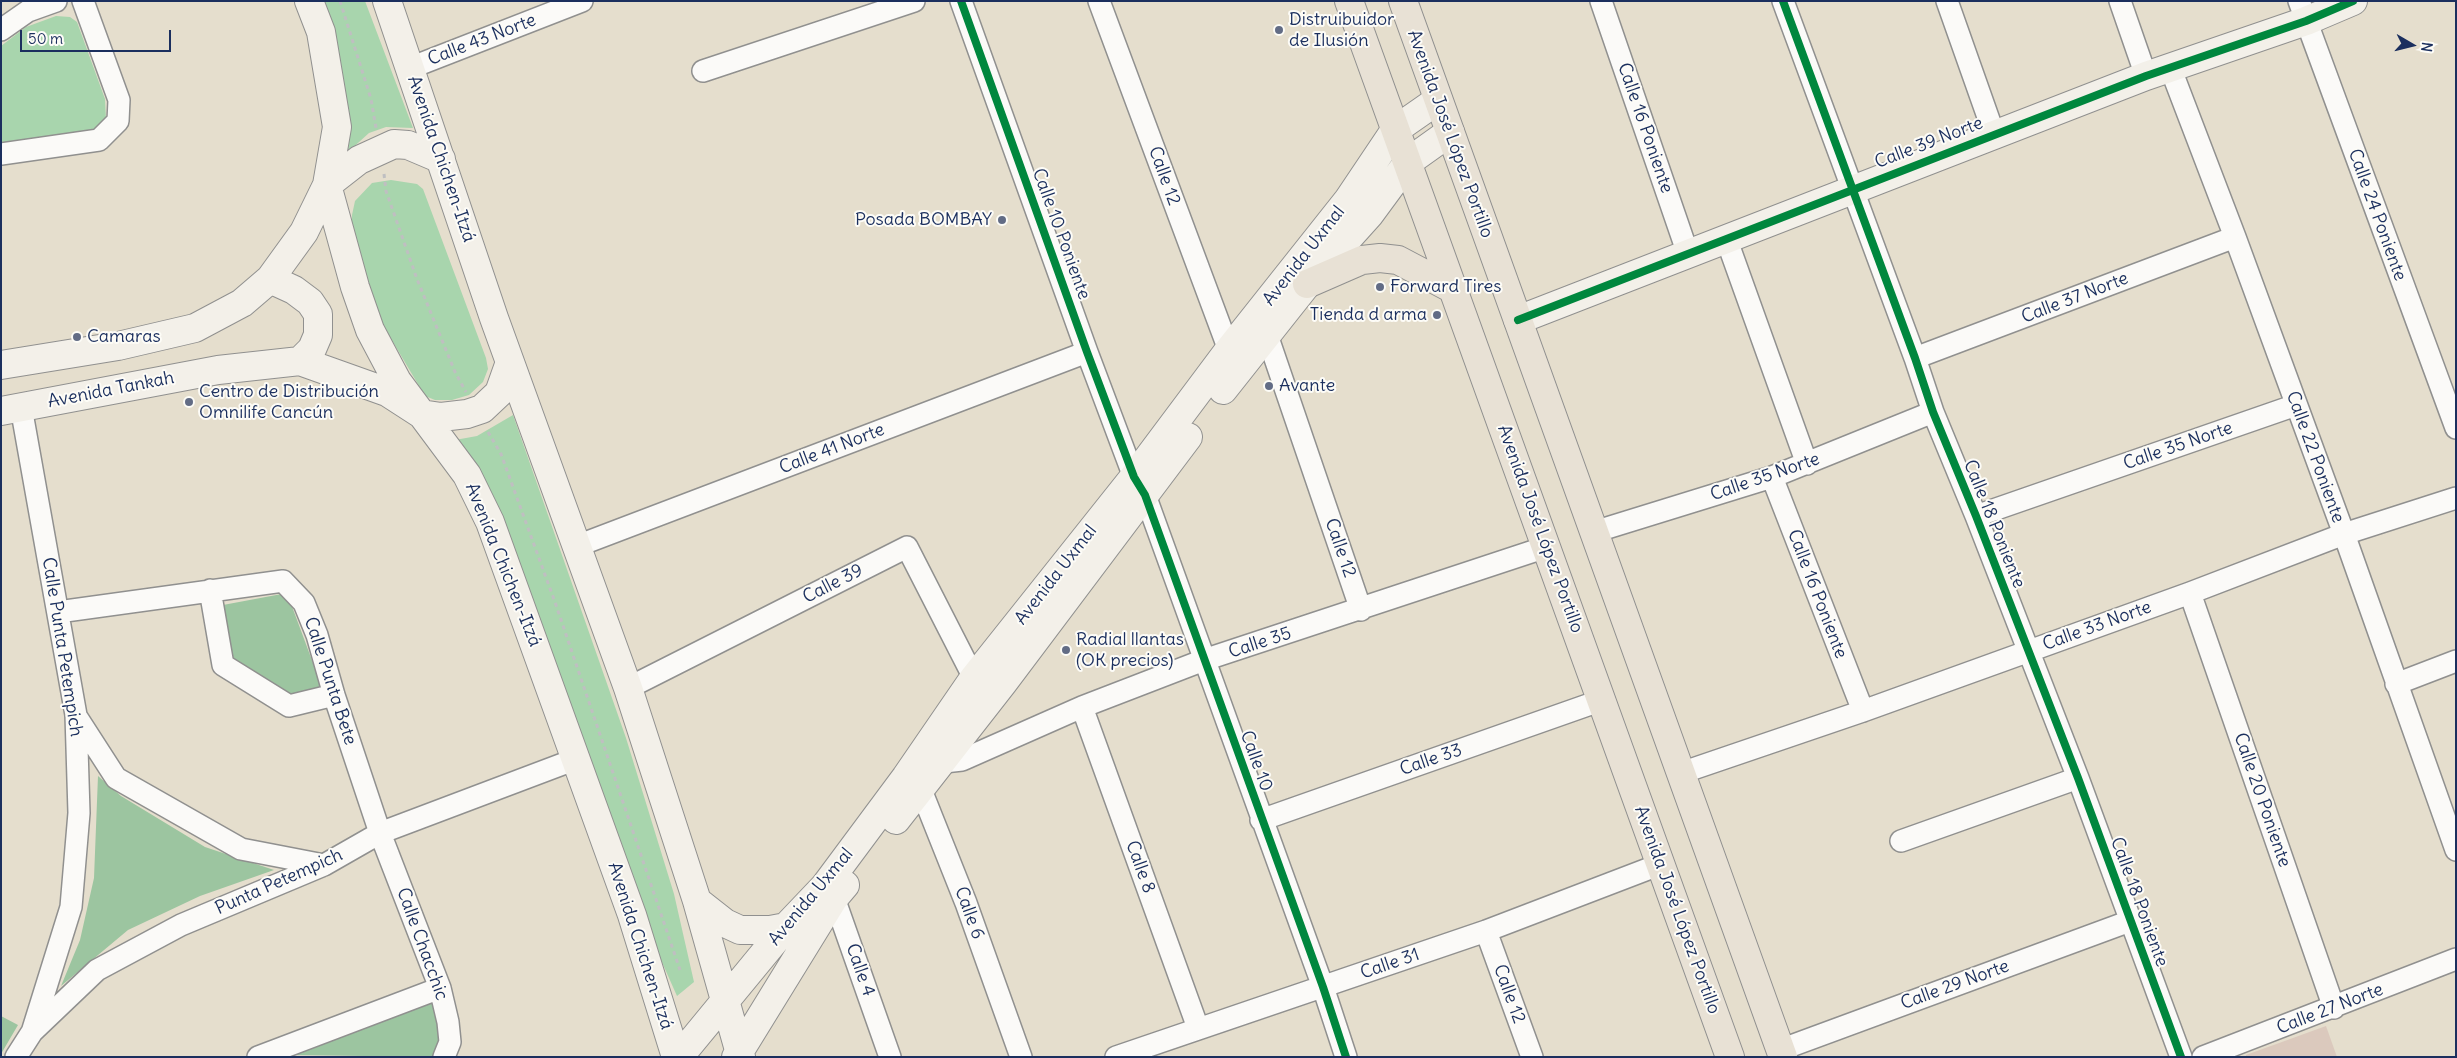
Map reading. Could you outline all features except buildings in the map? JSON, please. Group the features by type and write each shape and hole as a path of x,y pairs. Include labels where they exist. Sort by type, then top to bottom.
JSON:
{"main road":[{"name":"Avenida Chichen-Itzá","path":"309,1 321,32 337,127 328,185 355,287 370,330 397,381 467,474 490,522 632,915 678,1057"},
{"name":"Avenida Chichen-Itzá","path":"387,1 510,362 628,688 697,902 726,998 739,1054"},
{"name":"Avenida José López Portillo","path":"1349,1 1730,1057"},
{"name":"Avenida José López Portillo","path":"1402,1 1782,1053"},
{"name":"Calle 39 Norte","path":"1518,320 1852,188 2158,71 2303,11 2353,1"},
{"name":"Avenida Uxmal","path":"934,753 974,678 1237,371 1263,325 1395,130 1438,100"},
{"name":"Avenida Uxmal","path":"739,1054 830,892 1139,486 1229,350 1263,325 1306,284 1369,215 1408,162 1450,132"},
{"path":"1,365 118,346 196,328 242,303 270,279 304,232 328,185 359,160 394,144 408,145 440,158"},
{"path":"1306,284 1362,260 1380,258 1398,260 1453,289"},
{"path":"270,279 294,290 310,302 318,314 318,335 312,349 300,362"},
{"name":"Avenida Tankah","path":"11,409 218,370 300,362 387,392 420,414 441,417 482,409 499,393 510,362"},
{"name":"Avenida Uxmal","path":"678,1057 786,927 830,892"},
{"path":"697,902 726,923 740,930 770,930 786,927"}],"street":[{"path":"1,30 28,11 56,1"},
{"path":"1,154 99,140 118,121 119,100 83,1"},
{"name":"Calle 43 Norte","path":"410,68 582,1"},
{"path":"702,71 914,1"},
{"name":"Calle 10 Poniente","path":"961,1 1087,352 1139,486"},
{"name":"Calle 12","path":"1099,1 1229,350"},
{"name":"Calle 16 Poniente","path":"1601,1 1688,254"},
{"name":"Calle 18 Poniente","path":"1783,1 1915,358 1933,412 1976,516 2078,778 2181,1057"},
{"path":"1947,1 1994,134"},
{"name":"Calle 22 Poniente","path":"2120,1 2158,71 2236,237 2344,534 2396,684 2448,807 2456,850"},
{"name":"Calle 24 Poniente","path":"2303,11 2456,428"},
{"name":"Calle 37 Norte","path":"1915,358 2236,237"},
{"path":"1726,238 1807,464"},
{"name":"Calle 12","path":"1263,325 1361,610"},
{"name":"Calle 41 Norte","path":"577,546 1087,352"},
{"name":"Calle 35 Norte","path":"1976,516 2296,405"},
{"name":"Calle Punta Petempich","path":"11,409 58,612 76,716 79,813 71,906 32,1032"},
{"name":"Calle 35 Norte","path":"1594,532 1772,477 1933,412"},
{"name":"Calle 16 Poniente","path":"1772,477 1863,711"},
{"name":"Calle 10","path":"1139,486 1323,987 1346,1057"},
{"name":"Calle 33 Norte","path":"1681,773 1863,711 2027,650 2190,593 2344,534 2456,498"},
{"name":"Calle 39","path":"628,688 907,546 974,678"},
{"name":"Calle 35","path":"934,753 956,761 1082,707 1204,660 1361,610 1546,547"},
{"name":"Calle Punta Bete","path":"58,612 283,581 304,603 317,635 334,695 380,833"},
{"path":"210,590 223,665 289,706 334,695"},
{"name":"Calle 20 Poniente","path":"2190,593 2334,1008"},
{"path":"2396,684 2456,661"},
{"name":"Calle 33","path":"1261,820 1602,700"},
{"name":"Calle 8","path":"1082,707 1198,1028"},
{"path":"76,716 116,778 241,849 324,864"},
{"name":"Punta Petempich","path":"16,1057 32,1032 98,970 181,924 324,864 380,833 576,758"},
{"path":"1901,841 2078,778"},
{"name":"Calle 6","path":"913,783 966,903 1021,1057"},
{"name":"Calle Chacchic","path":"380,833 440,988 448,1022 450,1042 444,1057"},
{"name":"Calle 31","path":"1116,1057 1486,931 1661,864"},
{"name":"Calle 4","path":"830,892 890,1057"},
{"name":"Calle 29 Norte","path":"1782,1053 2130,921"},
{"name":"Calle 12","path":"1486,931 1532,1057"},
{"name":"Calle 27 Norte","path":"2203,1057 2334,1008 2456,959"},
{"path":"267,1055 440,988"}],"path":[{"path":"340,1 371,99 386,191 416,279 455,372 501,454 556,605 680,970"}],"green space":[{"path":"319,1 365,1 413,128 386,127 369,133 348,152 349,124 342,71"},
{"path":"56,16 70,17 77,22 105,99 106,119 103,126 89,133 1,145 1,46 26,27"},
{"path":"391,180 417,184 423,189 486,358 488,369 483,382 469,395 452,400 435,400 425,396 384,327 367,283 352,234 352,215 355,201 372,183"},
{"path":"513,415 626,738 674,894 694,982 677,996 641,915 455,440 477,436"},
{"path":"287,593 323,690 296,697 232,663 223,605"},
{"path":"98,776 121,796 205,847 274,870 200,896 128,930 61,986 80,940 94,878"},
{"path":"438,1001 444,1032 437,1057 290,1055"},
{"path":"1,1016 18,1025 1,1054"}],"cycle path":[{"path":"961,1 1087,352 1134,477 1145,495 1323,987 1346,1057"},
{"path":"1783,1 1915,358 1933,412 1976,516 2078,778 2181,1057"},
{"path":"1518,320 2146,76 2306,21 2353,1"}],"place":[{"name":"Distruibuidor de Ilusión","path":"1279,30"},
{"name":"Posada BOMBAY","path":"1002,220"},
{"name":"Forward Tires","path":"1380,287"},
{"name":"Tienda d arma","path":"1437,315"},
{"name":"Camaras","path":"77,337"},
{"name":"Avante","path":"1269,386"},
{"name":"Centro de Distribución Omnilife Cancún","path":"189,402"},
{"name":"Radial llantas (OK precios)","path":"1066,650"}]}
